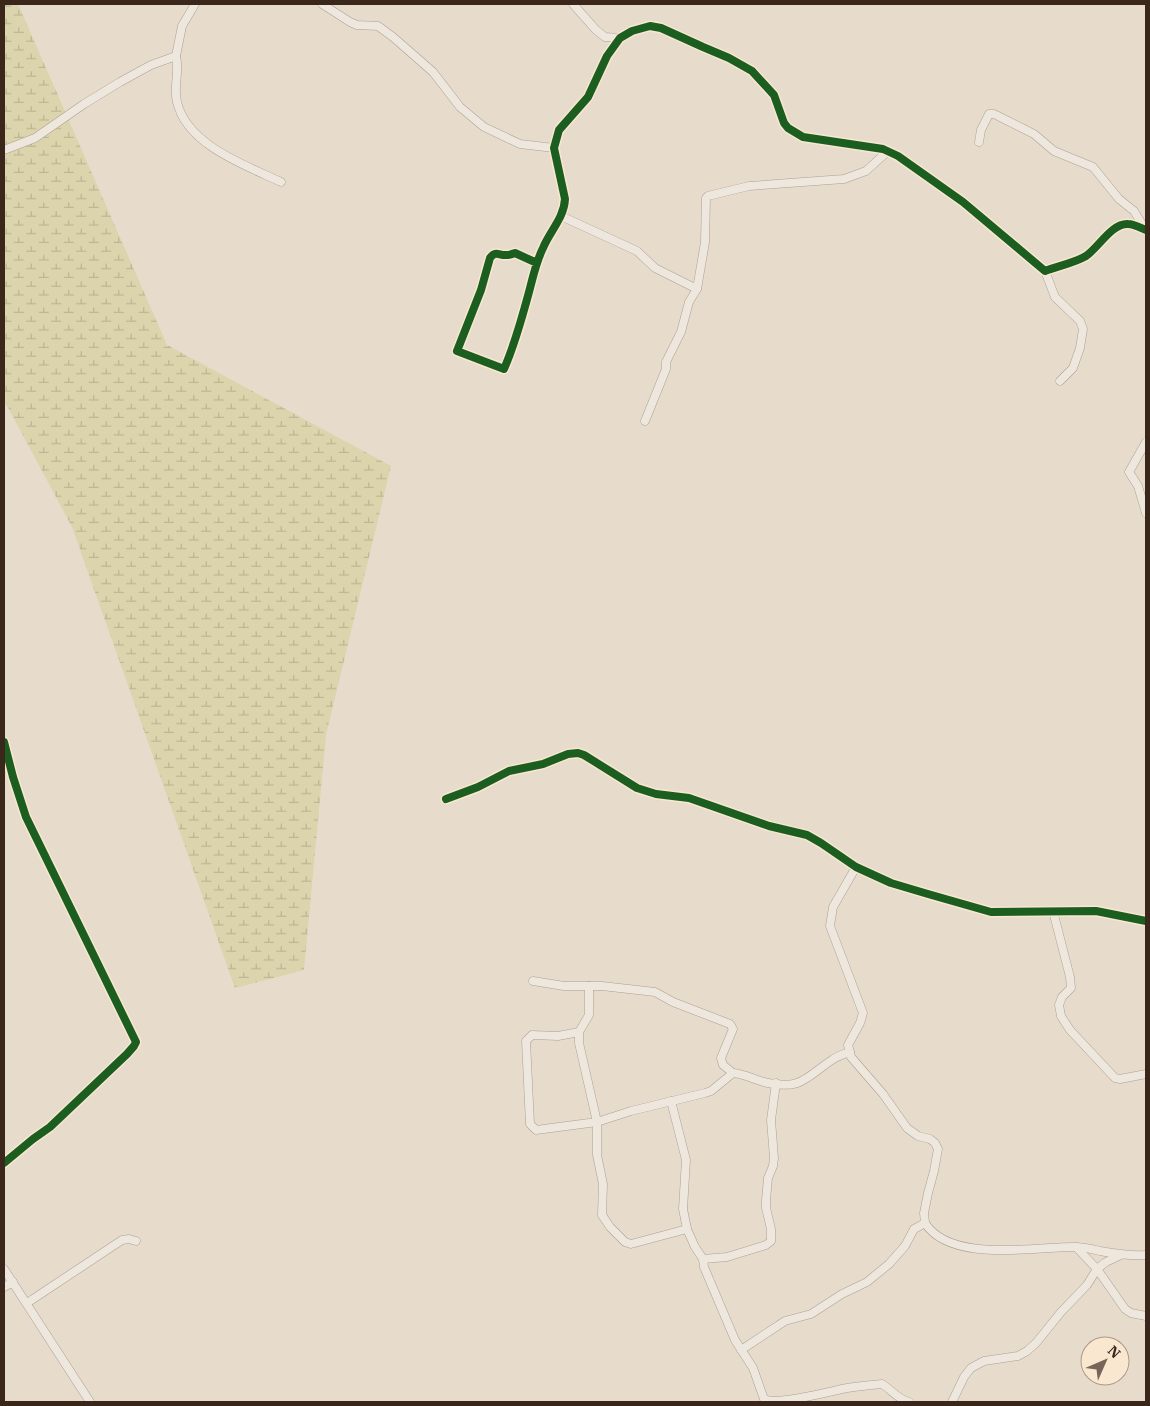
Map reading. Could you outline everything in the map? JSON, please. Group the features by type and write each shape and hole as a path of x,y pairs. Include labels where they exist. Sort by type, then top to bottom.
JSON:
{"street":[{"path":"195,4 182,26 176,56 178,67 176,99 184,121 206,142 234,160 281,182"},
{"path":"322,4 350,22 357,25 373,24 385,31 433,72 460,107 484,127 520,144 554,148"},
{"path":"573,4 596,30 605,37 620,38"},
{"path":"537,263 515,253 507,255 497,252 493,254 457,351 504,370 517,336 537,263 543,247 561,216 565,199 554,148 559,130 588,97 607,56 620,38 632,31 650,26 662,28 729,58 752,71 774,95 784,123 798,135 888,151 898,156 963,202 1045,271 1055,297 1080,321 1083,329 1080,348 1073,368 1060,381"},
{"path":"4,150 35,138 120,82 151,65 176,56"},
{"path":"979,142 981,130 990,114 994,114 1034,134 1054,151 1093,167 1119,199 1134,211 1146,229"},
{"path":"645,421 666,369 666,362 680,332 689,302 697,289 705,242 706,198 749,186 844,179 866,171 888,151"},
{"path":"561,216 637,251 655,268 697,289"},
{"path":"1045,271 1084,257 1097,247 1112,229 1118,225 1128,223 1146,229"},
{"path":"1146,442 1128,472 1138,486 1146,513"},
{"path":"4,742 26,816 136,1042 127,1054 57,1120 4,1163"},
{"path":"446,799 478,787 509,771 543,764 568,754 578,753 637,788 656,794 690,798 769,826 806,835 821,842 856,867 891,883 991,912 1096,911 1146,921"},
{"path":"856,867 833,907 830,926 863,1013 860,1023 848,1045 851,1057 883,1094 907,1128 918,1136 930,1139 938,1149 925,1206 925,1223 928,1228 948,1242 988,1251 1076,1246 1122,1255 1146,1255"},
{"path":"1053,910 1070,977 1070,988 1062,997 1059,1005 1061,1016 1070,1030 1115,1078 1120,1079 1146,1074"},
{"path":"533,981 564,986 589,986 655,992 673,1002 730,1024 733,1029 721,1058 723,1065 733,1073 742,1074 767,1083 793,1084 807,1080 832,1059 850,1052"},
{"path":"589,986 589,1015 579,1032 579,1043 597,1122 597,1155 603,1184 602,1215 610,1227 625,1242 631,1244 688,1229"},
{"path":"579,1032 558,1036 532,1035 526,1041 530,1124 536,1130 597,1122 631,1111 711,1091 733,1073"},
{"path":"703,1258 727,1256 766,1245 771,1241 766,1200 768,1178 774,1158 771,1120 776,1083"},
{"path":"671,1101 686,1160 683,1209 688,1229 695,1247 703,1258 704,1267 721,1310 735,1340 753,1368 764,1399 771,1402 815,1397 846,1388 882,1384 893,1394 908,1402"},
{"path":"741,1350 784,1321 811,1314 842,1294 867,1282 889,1264 904,1246 914,1229 925,1223"},
{"path":"27,1303 122,1240 136,1241"},
{"path":"1076,1246 1097,1269 1125,1309 1131,1313 1146,1316"},
{"path":"952,1402 964,1377 971,1368 984,1361 1018,1356 1027,1351 1087,1285 1097,1269 1106,1262 1122,1255"},
{"path":"4,1269 90,1402"},
{"path":"4,1287 13,1282"}],"green space":[{"path":"4,4 18,4 167,345 391,466 326,735 304,970 235,988 72,527 4,400"}],"cycle path":[{"path":"537,263 515,253 508,255 496,254 490,258 481,290 457,351 504,369 518,331 535,270 538,259 564,206 565,199 554,148 559,130 588,97 607,56 620,38 632,31 650,26 661,28 729,58 752,71 774,95 784,123 788,128 803,137 883,149 898,156 963,202 1045,271 1086,256 1117,227 1128,224 1146,230"},
{"path":"4,742 26,817 136,1042 127,1054 50,1127 4,1163"},
{"path":"446,799 478,787 509,771 543,764 568,754 578,753 637,788 656,794 689,798 769,826 807,835 856,867 891,883 928,894 991,912 1096,911 1146,921"}]}
